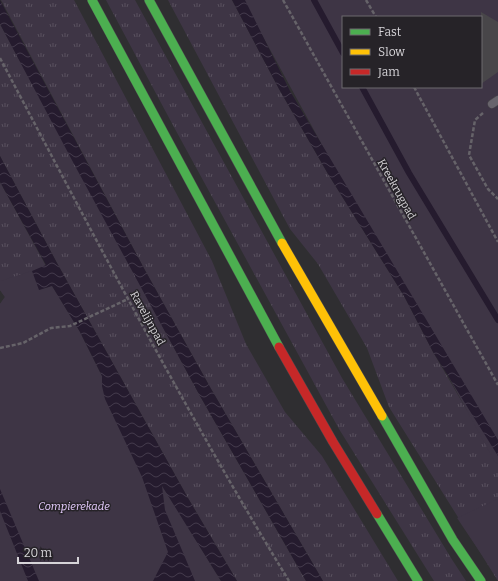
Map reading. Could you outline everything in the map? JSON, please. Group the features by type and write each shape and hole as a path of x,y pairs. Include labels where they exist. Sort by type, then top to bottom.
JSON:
{"highway":[{"path":"92,0 264,320 333,442 418,581"},
{"path":"149,0 299,273 453,540 481,581"}],"path":[{"name":"Kreekrugpad","path":"283,0 498,385"},
{"path":"366,0 375,16"},
{"name":"Ravelijnpad","path":"0,58 128,299 197,425 289,581"},
{"path":"415,88 498,242"},
{"path":"495,102 475,120 469,155 488,189 498,199"},
{"path":"0,348 23,343 51,328 70,326 128,299"}],"green space":[{"path":"1,0 74,0 212,261 246,344 285,412 322,456 398,581 323,581 210,387 146,272"},
{"path":"106,0 135,0 342,378 466,581 434,581 339,429"},
{"path":"168,0 232,0 279,89 328,174 404,296 433,352 465,407 498,458 498,581 389,407 367,348 318,264 290,229"},
{"path":"243,0 498,0 498,464 495,462"},
{"path":"0,24 200,396 306,581 237,581 188,498 57,263 0,156"},
{"path":"0,182 46,266 39,290 52,286 80,332 105,399 0,304 5,297 0,290"},
{"name":"Compierekade","path":"32,271 39,290 52,286 80,332 102,376 102,386 221,581 0,581 0,304 5,297 0,290 0,281"},
{"path":"498,499 498,579 457,518"}],"water":[{"path":"0,0 146,272 210,387 323,581 306,581 200,396 0,24"},
{"path":"232,0 245,0 290,91 498,440 498,456 433,352 404,296 328,174 279,89"},
{"path":"0,156 57,263 188,498 237,581 221,581 162,486 165,510 195,581 153,581 168,552 142,477 105,399 102,386 102,376 80,332 52,286 39,290 32,271 46,265 0,182"},
{"path":"0,489 39,581 28,581 0,511"}],"building":[{"path":"481,12 498,22 498,72 482,83 482,16"}],"waterway":[{"path":"314,0 342,51"},
{"path":"363,88 409,173 498,320"}],"traffic: fast":[{"path":"92,0 279,347"},
{"path":"149,0 282,243"},
{"path":"382,416 453,540 481,581"},
{"path":"377,514 418,581"}],"traffic: slow":[{"path":"282,243 382,416"}],"traffic: jam":[{"path":"279,347 333,442 377,514"}]}
